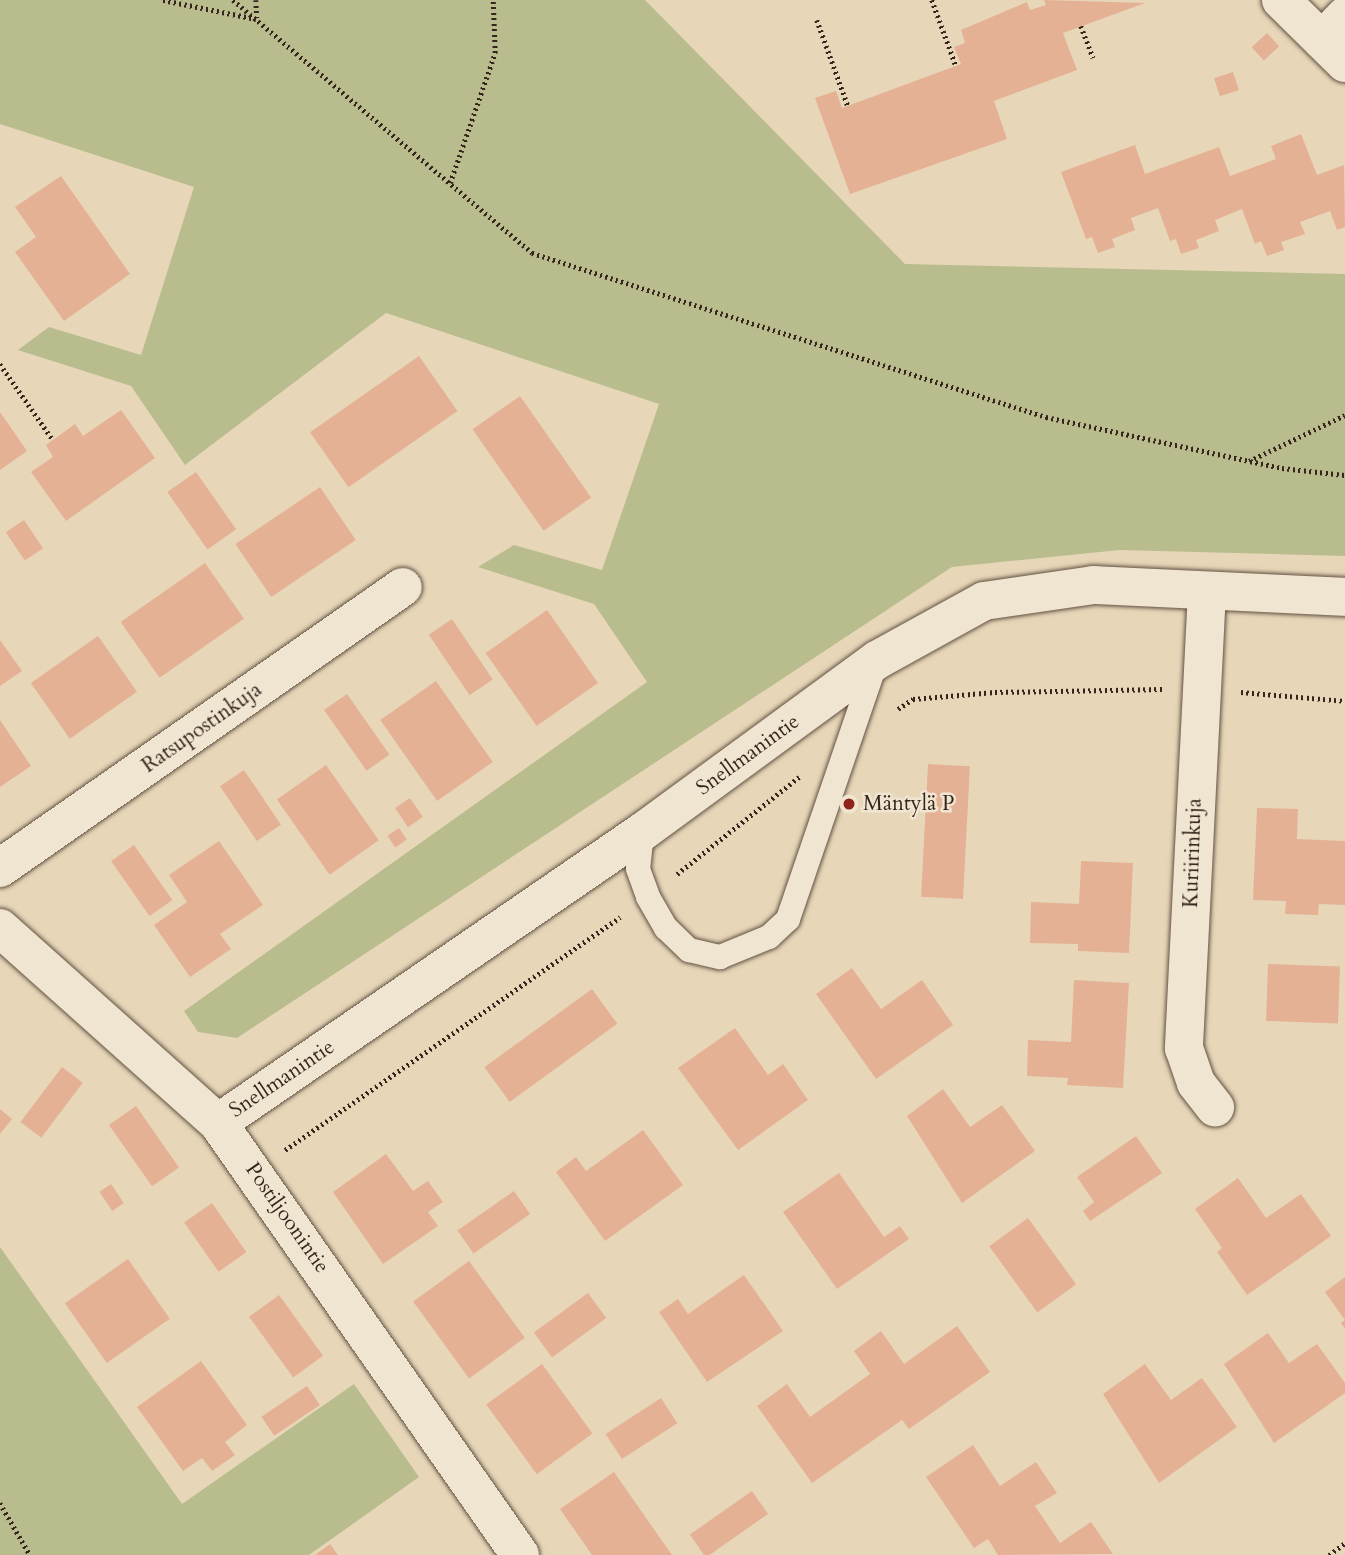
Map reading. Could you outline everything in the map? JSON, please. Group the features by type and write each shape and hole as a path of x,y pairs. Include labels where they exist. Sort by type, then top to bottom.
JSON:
{"street":[{"path":"1281,0 1337,40"},
{"name":"Snellmanintie","path":"218,1123 642,832 877,660 984,601 1094,585 1345,597"},
{"name":"Ratsupostinkuja","path":"0,868 404,587"},
{"name":"Kuriirinkuja","path":"1207,591 1184,1048 1196,1083 1215,1107"},
{"name":"Postiljoonintie","path":"0,928 218,1123 520,1555"}],"lane":[{"path":"642,832 638,869 648,897 666,928 689,950 720,957 769,937 788,919 877,660"}],"path":[{"path":"163,0 257,19"},
{"path":"233,0 531,253 1046,417 1249,461 1345,475"},
{"path":"256,0 257,19"},
{"path":"450,183 495,53 493,0"},
{"path":"932,0 956,66"},
{"path":"817,20 848,106"},
{"path":"1081,26 1093,58"},
{"path":"0,364 53,440"},
{"path":"1249,461 1345,415"},
{"path":"0,1503 30,1555"},
{"path":"1329,1555 1345,1543"}],"green space":[{"path":"0,0 645,0 905,264 1345,274 1345,556 1120,550 952,567 237,1038 198,1032 184,1011 647,682 594,604 478,567 514,545 602,570 659,404 386,313 185,465 131,386 18,350 49,327 141,355 194,187 0,124"},
{"path":"0,1247 182,1504 354,1384 419,1477 309,1555 0,1555"}],"building":[{"path":"1044,0 1145,3 1063,33 1077,70 994,101 1007,139 850,194 815,98 836,91 842,108 961,64 954,47 965,43 961,30 1027,2 1030,10 1046,5"},
{"path":"1267,33 1279,46 1264,60 1252,47"},
{"path":"1233,72 1239,90 1220,96 1214,78"},
{"path":"1301,134 1317,175 1344,165 1345,227 1337,230 1330,211 1300,222 1305,234 1281,242 1284,250 1267,256 1261,241 1255,244 1242,209 1215,220 1219,231 1196,240 1199,248 1181,254 1176,239 1170,241 1158,208 1131,218 1135,230 1112,239 1115,247 1098,253 1092,237 1086,239 1061,172 1135,145 1145,174 1219,147 1230,176 1276,159 1271,146"},
{"path":"61,176 130,274 64,321 15,252 36,237 15,207"},
{"path":"419,356 457,411 348,487 310,432"},
{"path":"520,396 591,498 544,531 472,429"},
{"path":"121,410 155,458 66,521 31,472 53,457 46,445 75,424 83,436"},
{"path":"0,412 27,451 0,470"},
{"path":"196,472 236,529 207,549 167,492"},
{"path":"320,487 356,540 271,597 235,544"},
{"path":"24,520 43,548 25,560 6,532"},
{"path":"205,563 244,619 160,678 121,622"},
{"path":"547,610 598,683 537,726 486,653"},
{"path":"452,619 493,680 470,695 429,635"},
{"path":"98,636 137,692 70,739 31,683"},
{"path":"0,640 22,671 0,686"},
{"path":"436,681 493,762 437,801 380,720"},
{"path":"347,694 389,755 367,771 324,710"},
{"path":"0,720 31,766 0,787"},
{"path":"928,764 970,766 963,899 921,897"},
{"path":"326,765 379,840 330,875 277,799"},
{"path":"244,770 281,825 257,841 220,786"},
{"path":"410,798 423,817 408,827 395,808"},
{"path":"1257,808 1298,809 1297,839 1345,841 1345,905 1319,904 1318,915 1285,914 1286,901 1253,900"},
{"path":"399,828 407,840 395,847 387,836"},
{"path":"219,841 263,905 220,934 231,949 190,977 154,925 187,902 169,875"},
{"path":"134,845 172,900 149,916 111,861"},
{"path":"1081,861 1133,863 1129,953 1078,951 1078,944 1030,943 1031,902 1079,904"},
{"path":"1268,964 1340,967 1338,1023 1266,1021"},
{"path":"852,968 881,1009 922,980 953,1025 876,1079 816,994"},
{"path":"1074,980 1129,983 1123,1088 1067,1085 1068,1078 1027,1076 1028,1040 1071,1042"},
{"path":"592,989 617,1024 510,1102 484,1067"},
{"path":"735,1028 768,1075 783,1064 808,1100 738,1150 678,1068"},
{"path":"62,1067 83,1083 41,1138 20,1122"},
{"path":"943,1089 970,1127 1002,1105 1035,1151 962,1203 907,1116"},
{"path":"136,1106 179,1167 152,1186 109,1125"},
{"path":"0,1109 12,1119 0,1134"},
{"path":"643,1130 683,1185 605,1241 556,1172 576,1157 586,1171"},
{"path":"1136,1136 1162,1173 1090,1221 1083,1211 1094,1202 1077,1177"},
{"path":"386,1154 413,1191 428,1181 443,1202 428,1212 438,1226 383,1264 333,1192"},
{"path":"839,1173 884,1237 900,1226 909,1239 837,1289 783,1212"},
{"path":"1238,1178 1266,1218 1301,1194 1331,1236 1247,1295 1217,1252 1222,1248 1195,1209"},
{"path":"111,1184 124,1203 112,1211 99,1192"},
{"path":"514,1191 530,1214 474,1254 457,1231"},
{"path":"212,1203 246,1252 219,1272 184,1223"},
{"path":"1028,1218 1076,1284 1037,1313 989,1246"},
{"path":"128,1259 170,1319 107,1363 65,1303"},
{"path":"469,1261 525,1338 469,1378 413,1302"},
{"path":"744,1275 783,1331 707,1382 659,1312 678,1299 688,1314"},
{"path":"1345,1277 1345,1320 1325,1292"},
{"path":"588,1293 606,1318 552,1357 534,1332"},
{"path":"279,1295 323,1356 293,1377 249,1317"},
{"path":"957,1326 990,1372 909,1429 902,1420 812,1483 757,1406 787,1384 810,1417 870,1374 854,1351 881,1331 904,1364"},
{"path":"1268,1333 1289,1363 1317,1344 1345,1383 1345,1393 1274,1443 1224,1364"},
{"path":"201,1361 247,1425 225,1442 235,1455 212,1471 202,1458 183,1471 137,1407"},
{"path":"542,1364 593,1434 537,1474 486,1405"},
{"path":"1145,1364 1171,1400 1202,1378 1237,1427 1159,1483 1103,1394"},
{"path":"307,1386 320,1405 274,1436 261,1417"},
{"path":"661,1398 677,1423 622,1459 606,1434"},
{"path":"973,1445 1000,1486 1036,1462 1057,1493 1035,1506 1060,1543 1091,1522 1113,1554 998,1555 988,1539 974,1548 926,1477"},
{"path":"614,1472 672,1555 592,1555 560,1509"},
{"path":"752,1491 768,1514 709,1555 704,1555 690,1535"},
{"path":"330,1544 338,1555 315,1555"}],"place":[{"name":"Mäntylä P","path":"849,804"}]}
